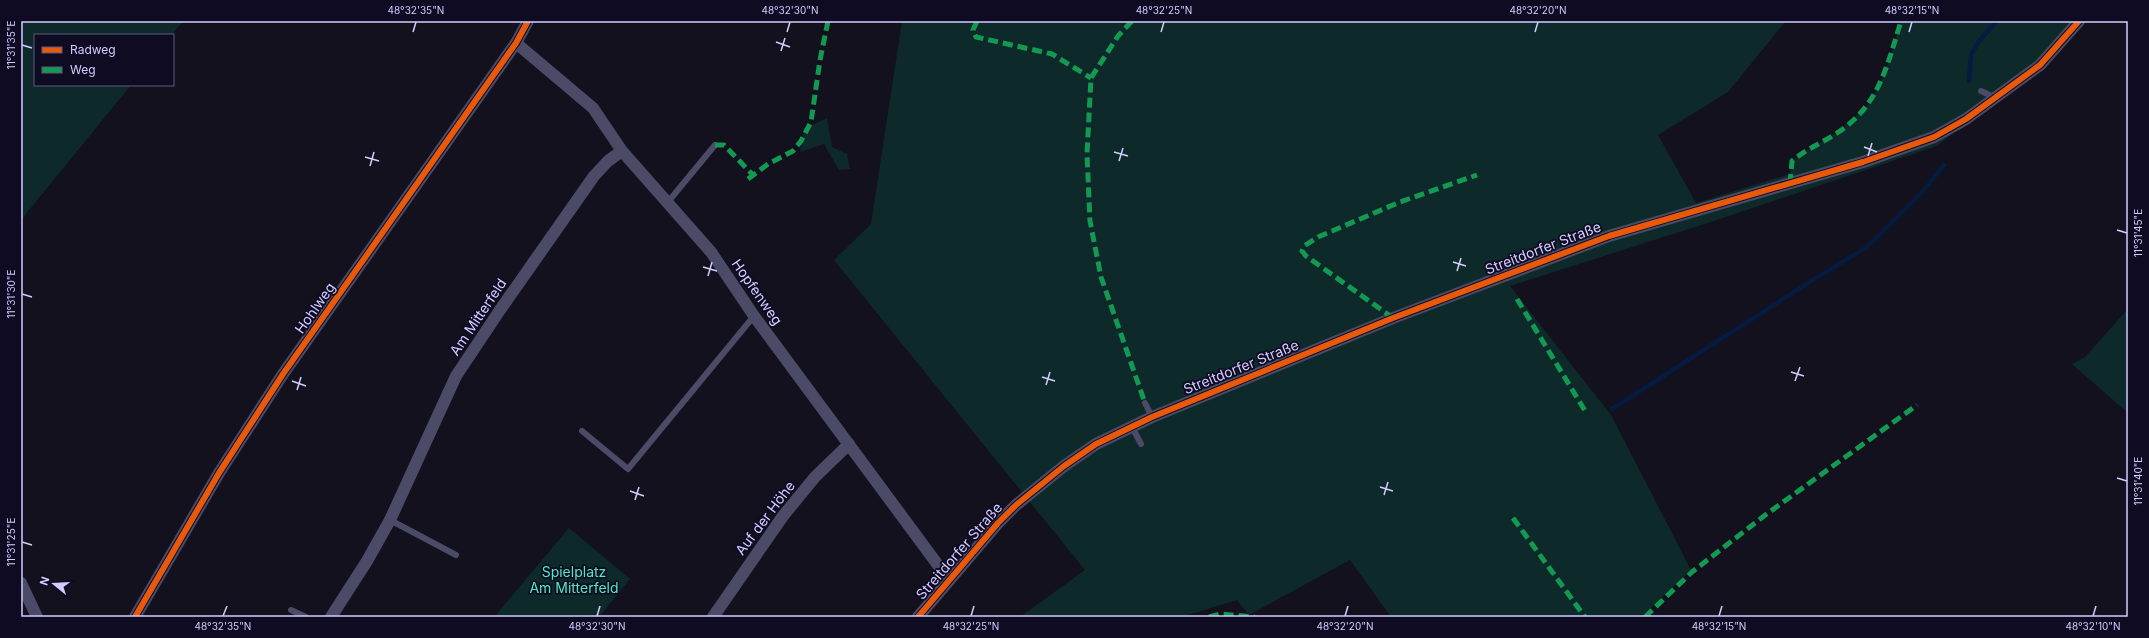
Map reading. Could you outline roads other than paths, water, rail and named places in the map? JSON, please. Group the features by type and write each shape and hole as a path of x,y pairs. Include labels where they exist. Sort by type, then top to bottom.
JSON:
{"street":[{"name":"Hohlweg","path":"135,617 219,473 283,374 516,43 528,21"},
{"name":"Streitdorfer Straße","path":"918,617 998,523 1034,489 1096,444 1152,417 1609,236 1863,162 1927,139 1966,119 2040,65 2079,21"},
{"name":"Hopfenweg","path":"516,43 593,108 622,151 711,252 754,316 949,580"},
{"name":"Am Mitterfeld","path":"331,617 368,561 390,520 443,402 472,351 594,176 622,151"},
{"name":"Auf der Höhe","path":"713,617 783,516 815,477 849,444"},
{"path":"21,583 37,617"}],"lane":[{"path":"1981,92 1996,98"},
{"path":"668,202 715,145"},
{"path":"582,432 628,469 754,316"},
{"path":"1145,402 1152,417"},
{"path":"1132,427 1141,444"},
{"path":"390,520 456,555"},
{"path":"291,610 306,617"}],"waterway":[{"path":"1969,81 1971,55 1979,41 1997,21"},
{"path":"1612,409 1808,283 1867,247 1924,190 1944,165"}],"park label":[{"name":"Spielplatz Am Mitterfeld","path":"574,580"}]}
